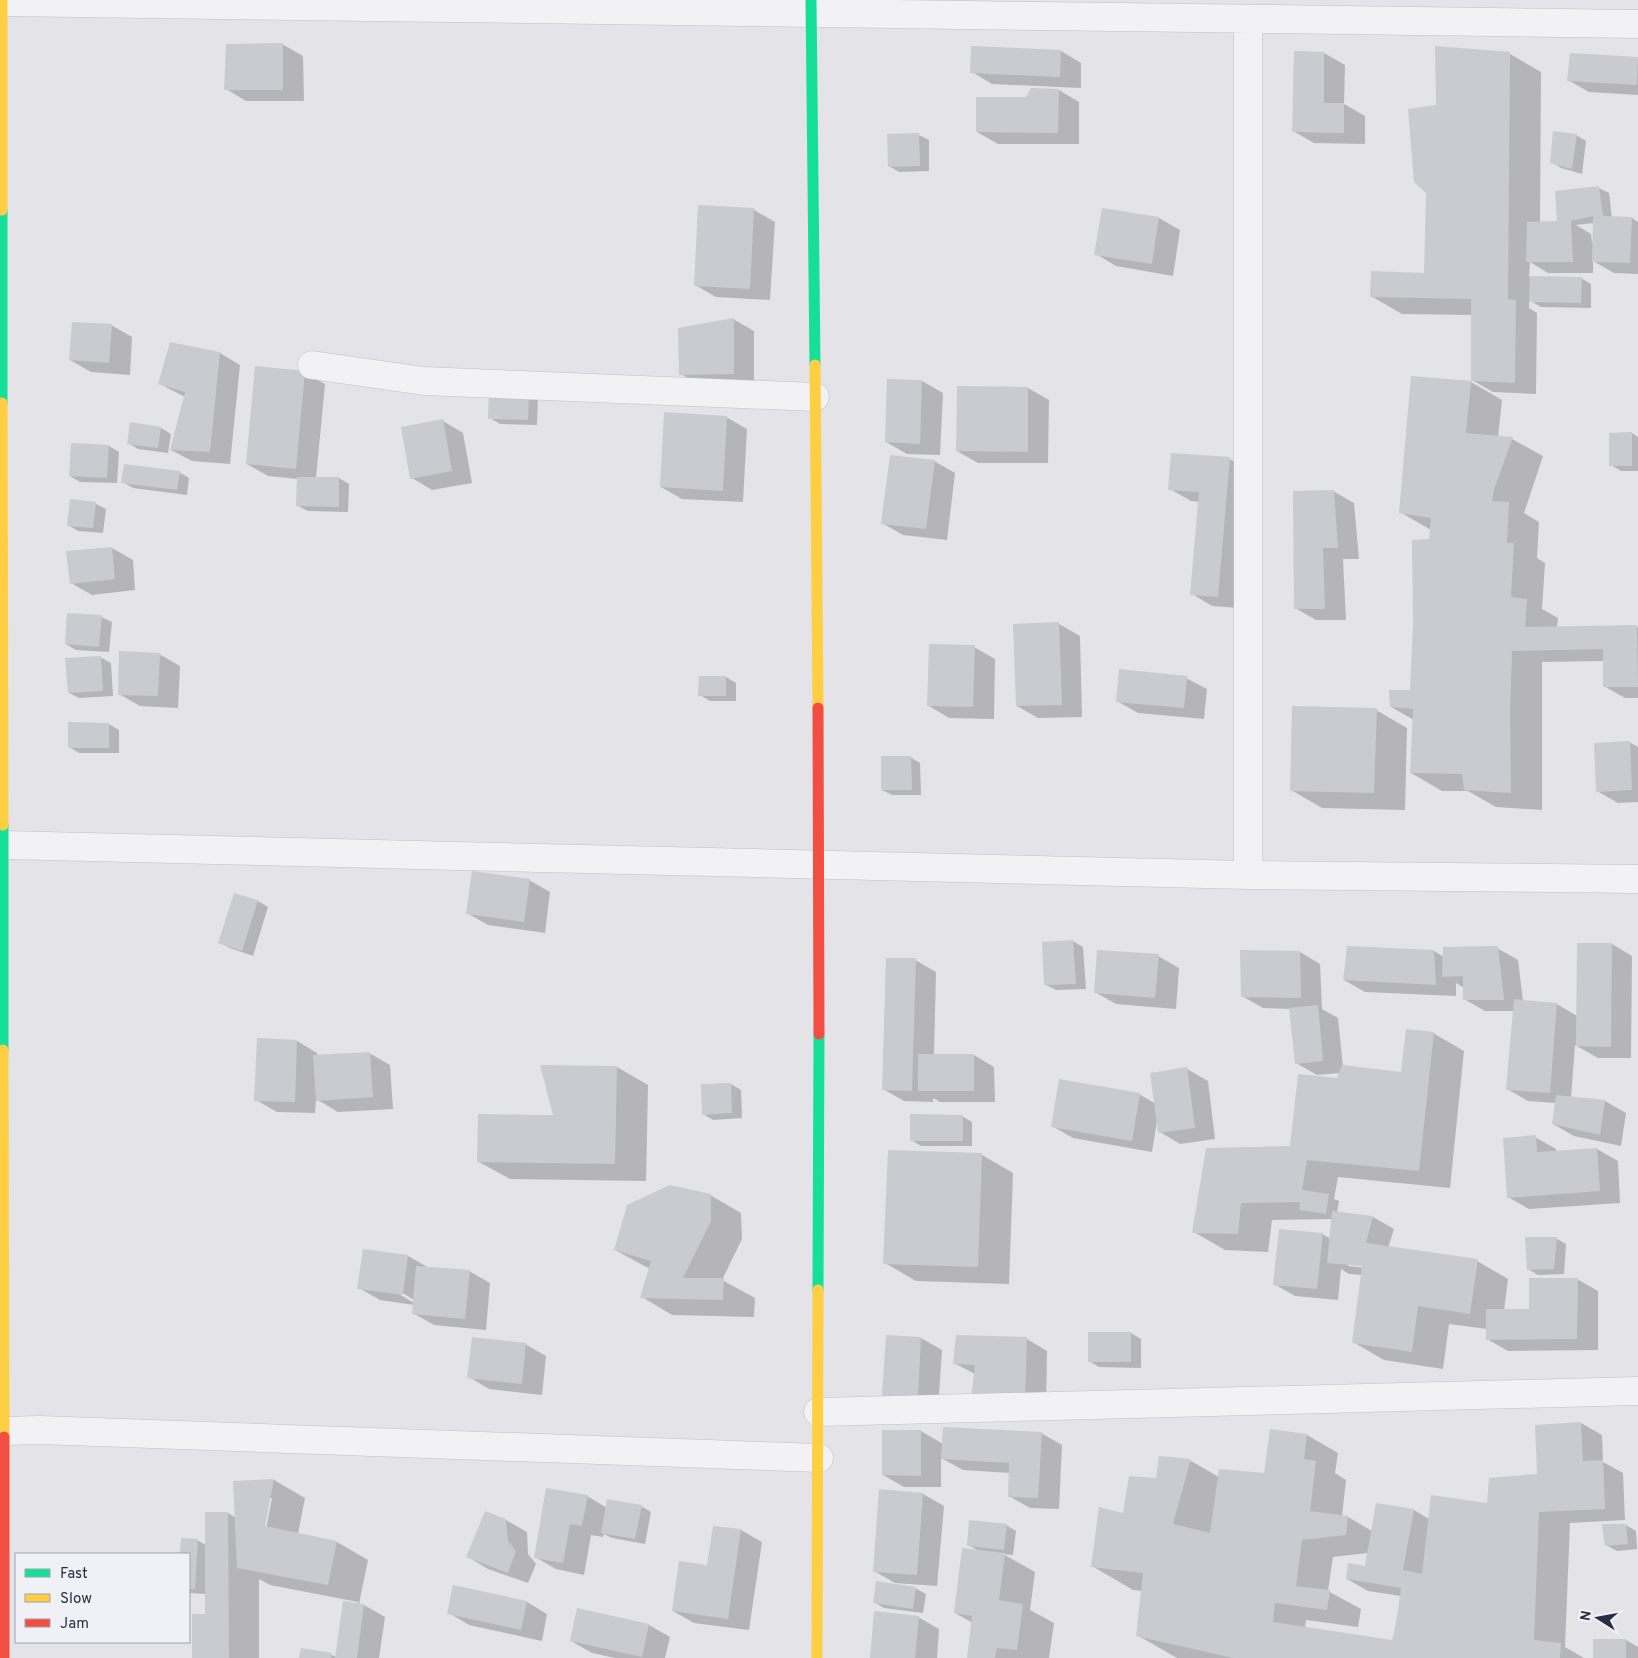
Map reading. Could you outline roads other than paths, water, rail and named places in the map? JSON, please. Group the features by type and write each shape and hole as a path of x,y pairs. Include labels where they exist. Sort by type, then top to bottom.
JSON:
{"street":[{"path":"4,1658 2,1431 4,845 2,1 811,7 1248,19 1638,24"},
{"path":"811,7 820,865 817,1658"},
{"path":"1248,19 1248,875"},
{"path":"312,365 424,381 815,397"},
{"path":"4,845 1248,875 1638,880"},
{"path":"818,1412 1638,1391"},
{"path":"2,1431 40,1430 819,1458"}]}
